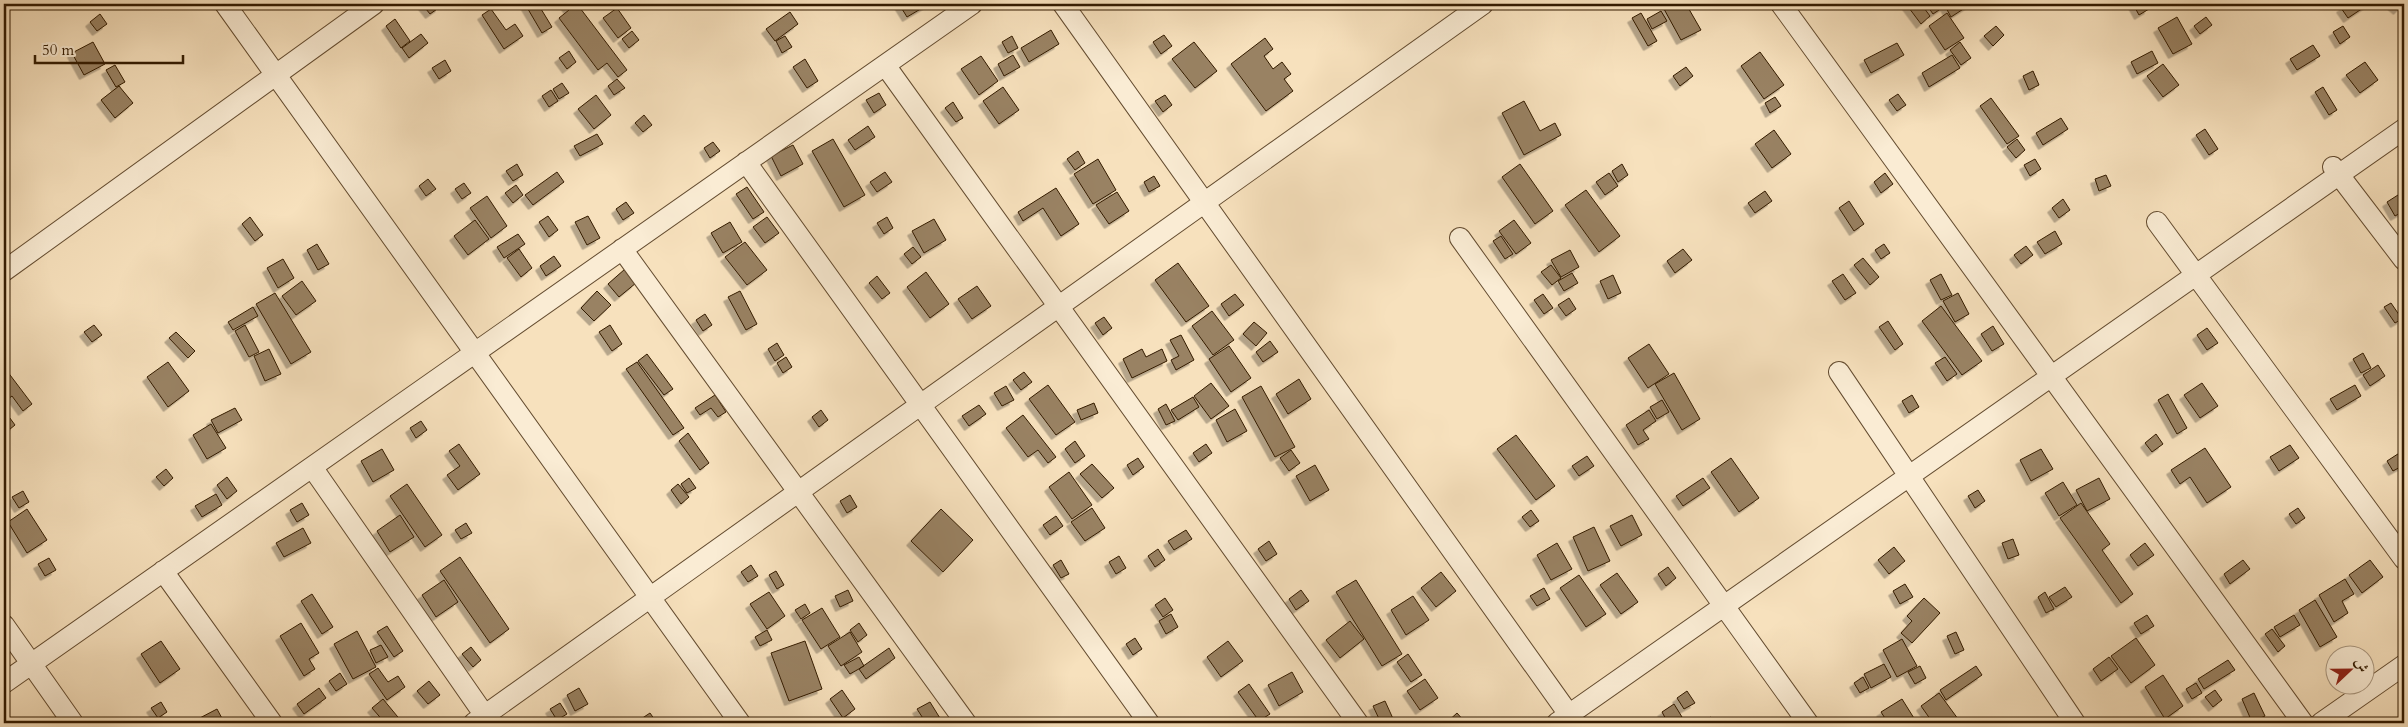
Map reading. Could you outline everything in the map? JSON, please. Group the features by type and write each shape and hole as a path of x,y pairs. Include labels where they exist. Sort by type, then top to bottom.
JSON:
{"street":[{"path":"225,4 740,723"},
{"path":"4,271 374,4"},
{"path":"4,683 972,4"},
{"path":"1064,4 1567,720 1724,606 2196,275 2336,171 2404,129"},
{"path":"312,467 483,721 650,598 1058,305 1483,4"},
{"path":"1782,4 2303,723"},
{"path":"885,65 1358,723"},
{"path":"746,162 1149,723"},
{"path":"2336,171 2404,260"},
{"path":"2157,222 2404,559"},
{"path":"1460,238 1808,723"},
{"path":"622,249 966,723"},
{"path":"1839,372 2075,723"},
{"path":"163,571 272,723"},
{"path":"4,625 73,723"},
{"path":"2321,723 2404,665"}],"building":[{"path":"422,4 437,4 440,7 430,14"},
{"path":"525,4 538,4 552,27 542,33"},
{"path":"565,4 577,4 627,70 618,77 607,63 598,70 559,18 569,10"},
{"path":"899,4 929,4 907,17"},
{"path":"1671,4 1686,4 1701,30 1681,40 1664,9"},
{"path":"1906,4 1921,4 1930,16 1921,24"},
{"path":"1926,4 1971,4 1951,17 1945,6 1933,14"},
{"path":"2133,4 2146,4 2149,9 2139,15"},
{"path":"2347,4 2369,4 2348,18 2341,8"},
{"path":"2391,4 2404,4 2398,10"},
{"path":"617,8 631,28 618,38 603,18"},
{"path":"491,9 506,30 515,24 523,36 504,49 482,15"},
{"path":"1661,11 1667,21 1652,29 1647,19"},
{"path":"790,12 798,24 775,41 766,29"},
{"path":"1641,13 1657,41 1648,46 1632,18"},
{"path":"1947,13 1964,38 1945,50 1929,26"},
{"path":"100,14 107,24 97,31 90,22"},
{"path":"2177,17 2192,44 2173,54 2158,28"},
{"path":"2206,17 2212,25 2200,34 2194,26"},
{"path":"395,19 410,41 401,48 386,26"},
{"path":"1996,26 2004,35 1993,46 1984,36"},
{"path":"2343,26 2350,37 2340,44 2333,32"},
{"path":"1051,30 1059,44 1029,62 1021,48"},
{"path":"632,31 639,40 629,48 622,39"},
{"path":"421,34 428,43 409,58 402,48"},
{"path":"1164,35 1172,46 1161,54 1153,42"},
{"path":"785,36 792,47 782,53 776,41"},
{"path":"1012,36 1018,48 1008,53 1002,42"},
{"path":"1265,38 1273,49 1264,56 1273,69 1282,62 1291,74 1284,79 1293,91 1266,111 1231,64"},
{"path":"93,42 105,64 84,75 72,53"},
{"path":"1194,42 1217,71 1195,88 1172,59"},
{"path":"1960,42 1971,58 1961,65 1950,50"},
{"path":"1897,43 1904,55 1871,73 1864,60"},
{"path":"2313,45 2320,56 2297,70 2290,59"},
{"path":"569,51 576,62 567,69 559,58"},
{"path":"2152,51 2158,63 2137,74 2131,62"},
{"path":"1760,52 1784,85 1764,99 1741,66"},
{"path":"1013,55 1020,67 1004,76 998,64"},
{"path":"1952,55 1960,68 1929,87 1922,73"},
{"path":"981,56 998,81 979,95 961,69"},
{"path":"805,59 818,81 807,88 793,67"},
{"path":"445,60 451,71 439,79 432,68"},
{"path":"2365,62 2378,80 2360,93 2346,75"},
{"path":"2163,64 2179,85 2163,97 2147,76"},
{"path":"115,65 125,82 116,87 106,70"},
{"path":"1686,67 1693,76 1680,86 1673,76"},
{"path":"2033,71 2039,85 2029,90 2023,76"},
{"path":"617,79 625,88 614,95 608,86"},
{"path":"562,83 569,93 559,99 553,89"},
{"path":"119,86 133,103 115,118 101,100"},
{"path":"1003,87 1019,110 999,124 983,101"},
{"path":"2323,87 2337,110 2329,115 2315,92"},
{"path":"551,90 558,101 549,107 542,96"},
{"path":"879,93 886,105 874,113 866,100"},
{"path":"1898,94 1906,105 1897,111 1889,100"},
{"path":"596,95 611,115 594,129 578,109"},
{"path":"1165,95 1172,105 1163,112 1155,101"},
{"path":"1775,97 1781,106 1770,113 1765,103"},
{"path":"1991,98 2019,136 2007,144 1980,106"},
{"path":"1524,101 1540,131 1555,123 1561,135 1524,155 1502,113"},
{"path":"953,102 963,118 956,122 945,108"},
{"path":"644,115 652,125 643,132 635,123"},
{"path":"2061,118 2068,129 2043,145 2036,133"},
{"path":"868,126 875,137 855,150 848,140"},
{"path":"2205,129 2218,149 2209,155 2196,135"},
{"path":"1774,130 1791,154 1772,168 1755,144"},
{"path":"597,134 603,144 580,156 574,146"},
{"path":"833,139 865,195 844,207 812,151"},
{"path":"2017,139 2025,150 2016,158 2007,147"},
{"path":"713,142 720,151 710,158 704,148"},
{"path":"793,145 803,164 781,176 771,156"},
{"path":"1078,151 1085,163 1075,170 1067,159"},
{"path":"1098,159 1116,190 1093,204 1074,174"},
{"path":"2035,159 2041,169 2030,176 2024,165"},
{"path":"517,164 523,175 513,181 506,171"},
{"path":"1520,164 1553,211 1535,224 1502,177"},
{"path":"1622,164 1628,175 1618,182 1612,171"},
{"path":"557,172 564,182 533,205 525,195"},
{"path":"885,172 892,182 877,192 870,182"},
{"path":"1609,173 1618,186 1605,195 1596,182"},
{"path":"1885,173 1893,184 1881,193 1874,182"},
{"path":"2106,175 2111,186 2099,191 2095,179"},
{"path":"1154,176 1160,186 1149,192 1144,182"},
{"path":"428,179 436,189 426,196 419,186"},
{"path":"464,183 471,193 462,199 455,189"},
{"path":"516,185 523,195 513,203 505,193"},
{"path":"747,187 764,212 753,219 736,194"},
{"path":"1056,188 1079,224 1061,236 1043,208 1023,221 1018,212"},
{"path":"1586,190 1620,236 1599,252 1565,205"},
{"path":"1765,191 1772,201 1755,213 1748,203"},
{"path":"1117,192 1129,211 1109,224 1096,205"},
{"path":"2398,195 2404,205 2404,211 2395,216 2387,202"},
{"path":"487,196 507,226 491,238 470,208"},
{"path":"2063,199 2070,210 2059,218 2052,208"},
{"path":"1849,201 1864,224 1854,231 1839,208"},
{"path":"626,202 634,213 623,220 616,209"},
{"path":"548,216 558,230 549,237 539,222"},
{"path":"588,216 600,238 587,245 575,222"},
{"path":"250,217 263,235 255,241 242,224"},
{"path":"767,217 779,233 765,243 753,227"},
{"path":"887,217 893,228 884,234 877,223"},
{"path":"934,219 946,240 924,253 912,231"},
{"path":"475,220 489,239 468,255 454,236"},
{"path":"1514,220 1531,243 1516,254 1499,231"},
{"path":"730,222 742,242 723,253 711,233"},
{"path":"2055,231 2062,244 2045,254 2037,242"},
{"path":"518,234 525,244 504,258 497,247"},
{"path":"1501,236 1513,254 1505,259 1493,241"},
{"path":"745,242 767,270 747,285 725,257"},
{"path":"317,244 329,264 318,270 307,250"},
{"path":"1884,244 1890,253 1881,259 1875,250"},
{"path":"2026,246 2033,255 2021,264 2014,255"},
{"path":"913,247 921,257 912,264 904,254"},
{"path":"519,249 532,268 521,277 507,258"},
{"path":"1683,249 1692,260 1675,273 1667,261"},
{"path":"1570,250 1579,267 1561,277 1551,260"},
{"path":"554,256 561,266 546,276 540,266"},
{"path":"1863,258 1879,277 1870,285 1854,265"},
{"path":"283,259 294,278 278,288 267,268"},
{"path":"1178,263 1209,306 1186,322 1155,280"},
{"path":"1551,265 1561,278 1552,285 1541,272"},
{"path":"625,269 636,283 619,297 608,284"},
{"path":"926,272 949,304 930,318 907,287"},
{"path":"1572,273 1578,283 1564,291 1558,281"},
{"path":"1843,274 1856,293 1845,300 1832,281"},
{"path":"1941,274 1952,295 1941,300 1930,280"},
{"path":"1613,275 1621,293 1608,299 1600,281"},
{"path":"877,276 890,293 882,299 869,283"},
{"path":"302,281 316,301 296,315 282,296"},
{"path":"977,286 991,306 972,319 958,299"},
{"path":"597,291 611,305 594,321 581,308"},
{"path":"740,291 757,324 746,330 728,297"},
{"path":"275,293 311,352 291,364 256,304"},
{"path":"1958,293 1969,314 1955,322 1943,301"},
{"path":"1235,294 1244,305 1229,316 1221,304"},
{"path":"1543,294 1553,308 1544,314 1534,300"},
{"path":"1569,298 1576,309 1566,316 1558,305"},
{"path":"2391,303 2402,319 2395,323 2384,307"},
{"path":"1941,306 1982,361 1962,375 1922,321"},
{"path":"253,307 258,316 233,330 228,322"},
{"path":"1212,311 1234,340 1213,355 1192,326"},
{"path":"705,314 712,325 703,331 696,320"},
{"path":"1104,317 1112,328 1103,335 1095,323"},
{"path":"1888,321 1903,344 1895,350 1879,327"},
{"path":"1254,322 1267,333 1256,346 1243,334"},
{"path":"94,325 102,335 92,342 84,332"},
{"path":"245,325 259,352 249,357 235,331"},
{"path":"610,325 622,344 612,351 599,332"},
{"path":"1993,326 2004,344 1992,351 1981,334"},
{"path":"2207,328 2218,343 2207,350 2197,335"},
{"path":"176,332 195,351 188,358 169,338"},
{"path":"1181,335 1194,360 1176,370 1171,360 1179,356 1170,340"},
{"path":"1270,341 1278,352 1263,362 1256,352"},
{"path":"777,343 784,355 775,361 768,349"},
{"path":"1649,344 1669,374 1648,388 1628,358"},
{"path":"1229,346 1251,378 1231,392 1209,359"},
{"path":"269,349 281,374 265,381 254,356"},
{"path":"1142,349 1146,357 1162,349 1167,361 1132,378 1123,359"},
{"path":"2363,353 2371,368 2361,373 2353,359"},
{"path":"647,354 673,389 664,395 638,361"},
{"path":"786,357 792,367 783,373 777,363"},
{"path":"1945,357 1957,374 1947,381 1935,363"},
{"path":"168,362 189,391 168,407 147,377"},
{"path":"637,362 684,428 673,435 626,369"},
{"path":"2378,365 2385,376 2370,386 2363,375"},
{"path":"4,367 32,404 23,411 12,396 4,402"},
{"path":"1024,372 1032,382 1021,390 1013,380"},
{"path":"1674,373 1700,419 1682,430 1655,384"},
{"path":"1299,379 1311,399 1288,414 1276,394"},
{"path":"1211,383 1229,406 1211,419 1194,396"},
{"path":"2202,383 2218,406 2200,418 2184,395"},
{"path":"1048,385 1075,422 1056,435 1029,399"},
{"path":"2355,385 2361,396 2337,410 2330,399"},
{"path":"1006,386 1014,400 1002,406 994,393"},
{"path":"1261,386 1295,447 1275,457 1242,397"},
{"path":"2168,394 2187,428 2177,434 2158,400"},
{"path":"715,395 726,412 718,417 711,408 700,415 695,408"},
{"path":"1912,395 1919,407 1909,413 1902,401"},
{"path":"1193,397 1199,407 1178,420 1171,410"},
{"path":"1662,400 1669,412 1657,419 1650,407"},
{"path":"1094,403 1098,413 1081,420 1077,410"},
{"path":"1166,404 1175,421 1166,425 1158,409"},
{"path":"979,405 986,414 969,426 962,416"},
{"path":"235,408 242,420 218,433 211,420"},
{"path":"1235,409 1247,431 1227,442 1216,420"},
{"path":"4,410 15,425 4,434"},
{"path":"821,410 828,420 819,427 812,417"},
{"path":"1649,410 1656,421 1643,430 1649,439 1638,445 1626,425"},
{"path":"1023,415 1056,457 1048,463 1038,450 1028,457 1006,428"},
{"path":"421,421 427,430 416,438 410,428"},
{"path":"211,424 226,448 207,459 193,435"},
{"path":"688,433 709,463 700,470 679,441"},
{"path":"2156,434 2163,444 2152,452 2145,443"},
{"path":"1516,435 1555,486 1536,500 1497,449"},
{"path":"1075,441 1085,456 1075,463 1065,449"},
{"path":"459,444 480,474 458,490 447,475 460,466 449,451"},
{"path":"1206,444 1212,453 1199,462 1193,453"},
{"path":"2290,445 2299,458 2279,471 2270,457"},
{"path":"2205,448 2231,487 2207,503 2190,477 2180,484 2171,470"},
{"path":"382,449 394,470 373,482 361,461"},
{"path":"2041,449 2053,469 2031,481 2020,460"},
{"path":"1291,450 1300,463 1289,471 1280,458"},
{"path":"2404,450 2404,465 2393,471 2387,461"},
{"path":"1587,456 1594,466 1579,476 1572,466"},
{"path":"1138,458 1144,467 1133,475 1127,465"},
{"path":"1731,458 1759,498 1739,512 1711,472"},
{"path":"1092,464 1114,488 1102,498 1080,474"},
{"path":"1315,465 1329,490 1310,501 1296,476"},
{"path":"166,469 173,478 164,486 156,477"},
{"path":"1069,472 1092,505 1072,519 1049,487"},
{"path":"227,477 237,491 227,499 217,485"},
{"path":"689,478 696,488 687,493 681,484"},
{"path":"1703,478 1710,488 1683,506 1676,496"},
{"path":"2099,478 2110,499 2087,511 2076,490"},
{"path":"2063,482 2077,505 2059,516 2045,493"},
{"path":"407,484 442,535 425,547 390,496"},
{"path":"678,484 689,497 681,504 671,490"},
{"path":"1978,490 1985,501 1975,508 1968,496"},
{"path":"23,491 29,502 19,508 12,497"},
{"path":"216,494 222,505 202,517 195,506"},
{"path":"850,495 857,507 847,513 840,501"},
{"path":"302,503 309,515 297,522 290,510"},
{"path":"2081,503 2110,544 2102,550 2133,594 2121,603 2060,518"},
{"path":"1092,508 1105,528 1085,541 1071,522"},
{"path":"2298,508 2305,518 2296,524 2289,514"},
{"path":"27,509 47,540 27,553 8,522"},
{"path":"941,509 973,540 943,572 911,541"},
{"path":"1531,510 1539,521 1530,527 1522,517"},
{"path":"400,515 414,537 390,552 377,531"},
{"path":"1632,515 1642,535 1621,546 1610,526"},
{"path":"1056,516 1063,526 1050,535 1043,525"},
{"path":"466,523 472,533 461,539 455,530"},
{"path":"1594,527 1610,561 1588,571 1573,537"},
{"path":"303,528 311,543 284,557 276,543"},
{"path":"1186,530 1192,539 1174,550 1168,541"},
{"path":"2013,539 2019,555 2008,559 2002,543"},
{"path":"1269,541 1277,554 1266,561 1258,549"},
{"path":"1557,543 1572,569 1551,580 1537,555"},
{"path":"2145,543 2154,555 2138,566 2130,555"},
{"path":"1894,547 1905,561 1889,574 1878,560"},
{"path":"1158,549 1165,560 1155,567 1148,556"},
{"path":"1119,556 1126,568 1116,574 1109,562"},
{"path":"460,557 509,629 490,643 440,571"},
{"path":"49,558 56,570 45,576 38,564"},
{"path":"1061,560 1069,574 1061,578 1053,565"},
{"path":"2243,560 2250,569 2230,584 2224,574"},
{"path":"2370,560 2383,577 2362,593 2349,575"},
{"path":"751,565 758,576 748,582 741,572"},
{"path":"1668,567 1676,578 1666,586 1658,574"},
{"path":"776,571 784,585 777,589 769,575"},
{"path":"1441,572 1456,591 1436,607 1421,588"},
{"path":"1617,573 1638,602 1621,614 1600,585"},
{"path":"1579,575 1606,614 1586,627 1560,588"},
{"path":"2345,579 2354,594 2342,601 2348,613 2334,622 2319,595"},
{"path":"444,580 458,602 436,617 422,595"},
{"path":"1356,580 1402,654 1382,666 1336,592"},
{"path":"1905,584 1913,597 1900,604 1893,591"},
{"path":"2065,587 2072,597 2056,607 2049,597"},
{"path":"1544,588 1550,599 1537,606 1530,596"},
{"path":"848,590 853,601 840,607 835,596"},
{"path":"1301,590 1309,601 1296,610 1289,599"},
{"path":"769,592 785,616 767,629 750,604"},
{"path":"2045,592 2054,609 2046,613 2038,597"},
{"path":"312,594 333,627 322,634 301,601"},
{"path":"1413,596 1429,620 1406,635 1391,610"},
{"path":"1165,598 1173,610 1163,617 1155,605"},
{"path":"1924,598 1940,613 1912,643 1901,633 1912,621 1907,616"},
{"path":"2315,600 2337,637 2320,647 2299,610"},
{"path":"805,604 810,613 801,619 795,610"},
{"path":"822,608 840,637 821,649 802,620"},
{"path":"1171,614 1178,627 1166,634 1159,621"},
{"path":"2147,615 2154,626 2141,634 2134,623"},
{"path":"2294,615 2300,625 2280,637 2274,627"},
{"path":"1350,621 1364,639 1340,658 1326,640"},
{"path":"301,623 319,653 309,659 315,669 304,676 280,636"},
{"path":"859,623 867,635 858,642 850,630"},
{"path":"387,626 403,651 394,657 377,632"},
{"path":"2272,629 2285,646 2278,652 2265,634"},
{"path":"767,630 772,640 760,646 755,637"},
{"path":"357,631 376,667 353,679 334,644"},
{"path":"850,632 862,652 841,666 828,646"},
{"path":"1956,632 1964,650 1955,654 1947,636"},
{"path":"1135,638 1142,649 1133,655 1126,644"},
{"path":"2136,638 2155,665 2131,683 2111,656"},
{"path":"1902,639 1917,666 1897,677 1883,650"},
{"path":"161,641 180,669 160,683 141,654"},
{"path":"805,641 822,689 789,701 771,653"},
{"path":"1228,641 1243,661 1221,677 1207,657"},
{"path":"381,645 388,657 376,663 370,650"},
{"path":"471,647 481,660 473,667 462,654"},
{"path":"889,648 895,658 866,679 859,669"},
{"path":"1408,654 1422,675 1411,682 1397,662"},
{"path":"859,657 864,666 850,674 844,665"},
{"path":"2109,657 2118,669 2101,681 2093,669"},
{"path":"2228,660 2235,670 2204,689 2198,679"},
{"path":"1884,664 1891,677 1871,688 1864,674"},
{"path":"1920,666 1926,678 1915,684 1908,672"},
{"path":"1976,666 1982,675 1946,700 1940,690"},
{"path":"378,668 388,682 398,676 405,687 387,700 369,674"},
{"path":"1292,672 1303,692 1279,706 1268,685"},
{"path":"340,673 347,684 336,691 329,681"},
{"path":"2163,675 2183,706 2165,719 2145,687"},
{"path":"1863,677 1869,688 1860,693 1854,683"},
{"path":"1425,679 1438,698 1420,710 1407,691"},
{"path":"429,681 440,695 428,704 417,691"},
{"path":"2196,683 2202,693 2192,699 2186,689"},
{"path":"1249,684 1270,714 1259,721 1238,692"},
{"path":"319,688 326,698 304,714 297,704"},
{"path":"579,688 588,704 575,711 567,695"},
{"path":"842,690 855,709 843,718 830,699"},
{"path":"2215,690 2222,700 2213,707 2205,697"},
{"path":"1687,691 1695,703 1684,709 1677,698"},
{"path":"1939,693 1961,723 1933,723 1921,706"},
{"path":"2254,693 2265,716 2252,722 2242,699"},
{"path":"383,699 402,722 385,723 372,708"},
{"path":"1902,699 1917,723 1888,723 1881,712"},
{"path":"1385,701 1395,723 1381,723 1373,706"},
{"path":"161,702 167,712 158,718 151,708"},
{"path":"930,702 943,723 926,723 917,709"},
{"path":"560,703 567,714 557,720 550,709"},
{"path":"1674,704 1682,717 1668,723 1662,712"},
{"path":"217,709 224,722 197,723 196,720"},
{"path":"7,712 13,723 4,723 4,714"},
{"path":"650,713 657,723 635,723"},
{"path":"1457,713 1465,722 1446,723"},
{"path":"1711,717 1715,723 1700,723"}]}
